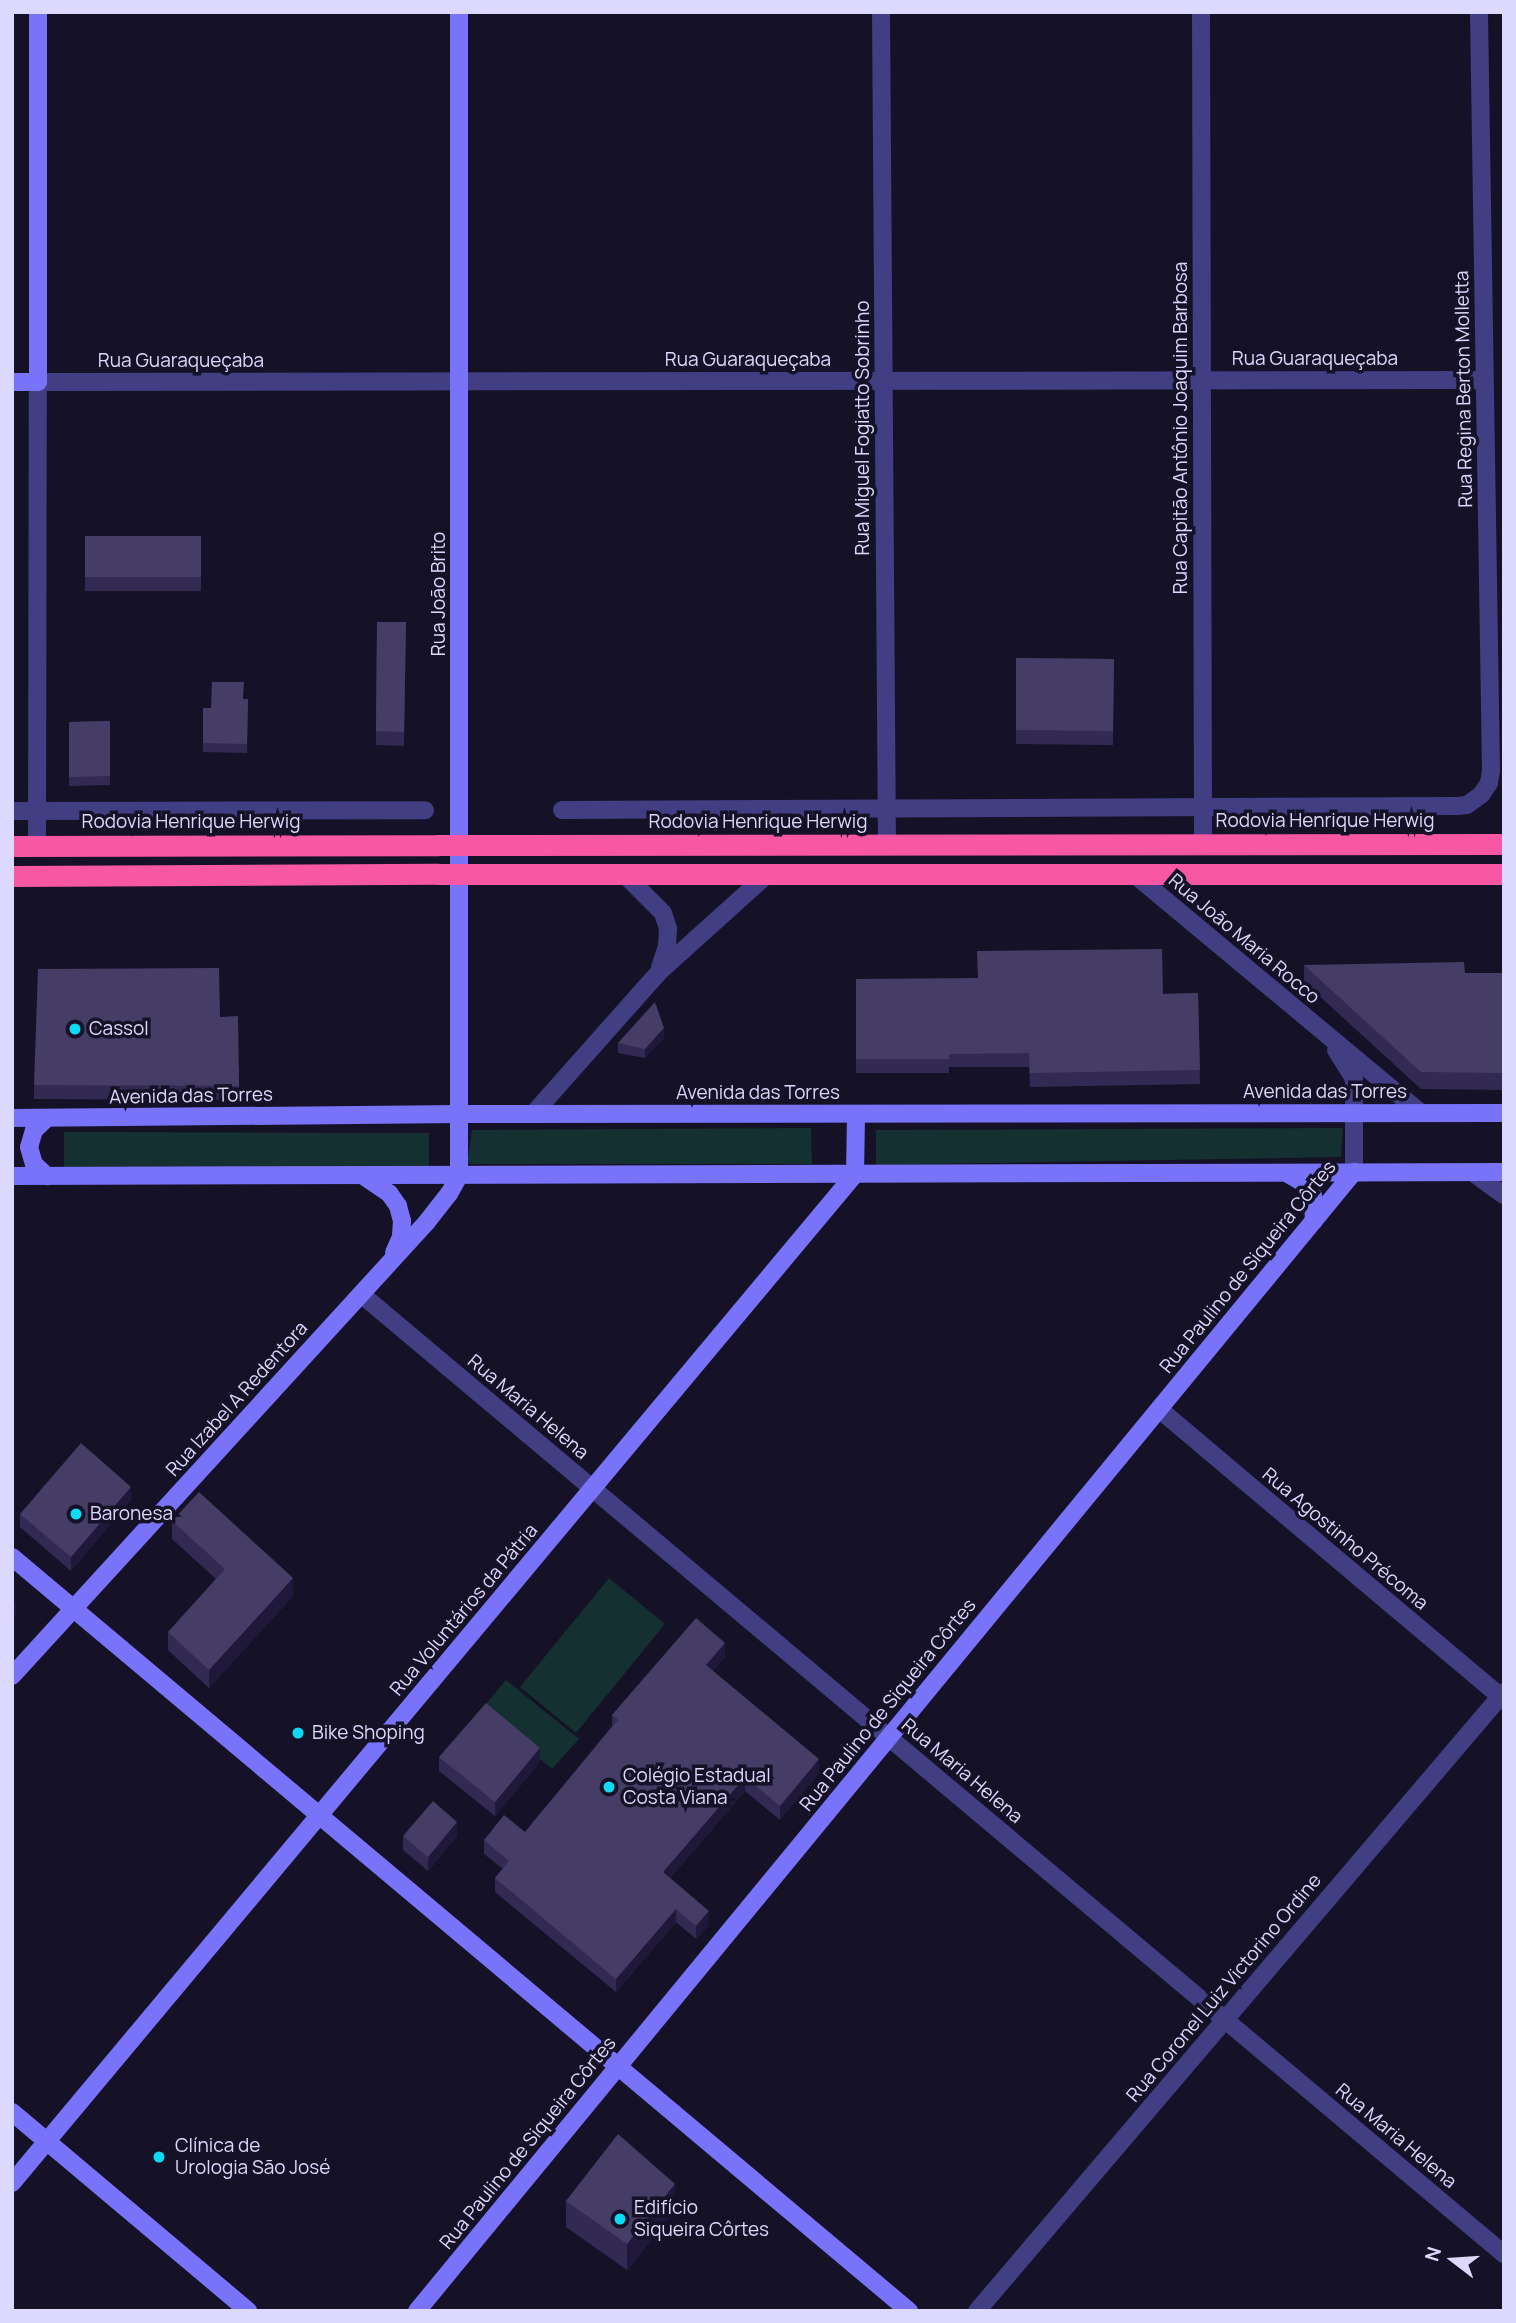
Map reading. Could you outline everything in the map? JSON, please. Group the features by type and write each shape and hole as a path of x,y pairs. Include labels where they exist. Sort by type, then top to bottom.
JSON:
{"highway":[{"name":"Rodovia Henrique Herwig","path":"12,846 1504,844"},
{"path":"12,876 1504,874"}],"main road":[{"path":"38,12 38,382"},
{"name":"Rua João Brito","path":"459,1176 460,12"},
{"name":"Rua Guaraqueçaba","path":"12,382 38,382"},
{"name":"Avenida das Torres","path":"12,1118 460,1114 1504,1113"},
{"path":"855,1174 856,1114"},
{"path":"47,1119 34,1130 29,1147 34,1164 47,1176"},
{"path":"12,1176 1504,1171"},
{"path":"1286,1172 1307,1185 1316,1208 1314,1221"},
{"name":"Rua Paulino de Siqueira Côrtes","path":"417,2311 1354,1172"},
{"name":"Rua Voluntários da Pátria","path":"12,2183 855,1174"},
{"path":"362,1176 389,1193 398,1206 402,1221 401,1237 389,1263"},
{"name":"Rua Izabel A Redentora","path":"12,1676 437,1210 459,1176"},
{"path":"12,1556 909,2311"},
{"path":"12,2112 248,2311"}],"street":[{"name":"Rua Miguel Fogiatto Sobrinho","path":"881,12 887,844"},
{"name":"Rua Capitão Antônio Joaquim Barbosa","path":"1201,12 1203,844"},
{"name":"Rua Regina Berton Molletta","path":"1203,809 1457,806 1467,805 1481,795 1489,783 1479,12"},
{"name":"Rua Guaraqueçaba","path":"38,382 1485,380"},
{"path":"37,846 38,382"},
{"path":"562,810 1203,809"},
{"path":"12,811 425,810"},
{"path":"624,874 649,896 665,920 667,946 659,972"},
{"path":"533,1114 659,972 768,874"},
{"name":"Rua João Maria Rocco","path":"1134,874 1421,1113"},
{"name":"Rua João Maria Rocco","path":"1326,1036 1354,1079 1355,1112"},
{"name":"Rua Paulino de Siqueira Côrtes","path":"1354,1172 1355,1112"},
{"path":"1472,1172 1504,1195"},
{"name":"Rua Maria Helena","path":"361,1294 1504,2254"},
{"name":"Rua Agostinho Précoma","path":"1159,1409 1502,1696"},
{"name":"Rua Coronel Luiz Victorino Ordine","path":"977,2311 1502,1696"}],"green space":[{"path":"811,1128 812,1164 467,1164 472,1130"},
{"path":"1343,1128 1341,1157 876,1165 876,1130"},
{"path":"64,1132 429,1133 429,1168 64,1169"},
{"path":"609,1578 665,1624 576,1733 520,1687"},
{"path":"506,1680 579,1739 552,1769 481,1710"}],"building":[{"path":"85,536 201,536 201,577 85,577"},
{"path":"377,622 406,622 404,732 376,731"},
{"path":"1016,658 1114,659 1113,731 1016,730"},
{"path":"212,682 244,682 243,699 248,699 247,744 203,743 203,708 211,708"},
{"path":"110,721 110,776 69,777 69,722"},
{"path":"1162,949 1163,994 1198,993 1200,1070 1030,1073 1029,1053 949,1054 949,1059 856,1059 856,979 978,978 977,951"},
{"path":"1464,962 1465,973 1504,973 1504,1073 1421,1072 1304,965"},
{"path":"219,968 220,1017 238,1016 239,1086 34,1085 38,969"},
{"path":"655,1002 664,1028 645,1049 618,1043"},
{"name":"Baronesa","path":"81,1443 131,1487 71,1557 20,1514"},
{"path":"199,1492 293,1578 209,1670 168,1632 225,1569 172,1521"},
{"path":"696,1618 725,1643 706,1665 819,1759 780,1806 745,1777 663,1872 709,1911 696,1926 676,1909 616,1979 495,1878 509,1861 484,1840 504,1815 525,1832 618,1720 612,1715"},
{"path":"486,1703 540,1748 495,1802 439,1757"},
{"path":"433,1801 457,1822 428,1857 403,1836"},
{"path":"618,2134 675,2184 627,2244 566,2201"}],"place":[{"name":"Cassol","path":"75,1029"},
{"name":"Baronesa","path":"76,1514"},
{"name":"Bike Shoping","path":"298,1733"},
{"name":"Colégio Estadual Costa Viana","path":"609,1787"},
{"name":"Clínica de Urologia São José","path":"159,2157"},
{"name":"Edifício Siqueira Côrtes","path":"620,2219"}]}
